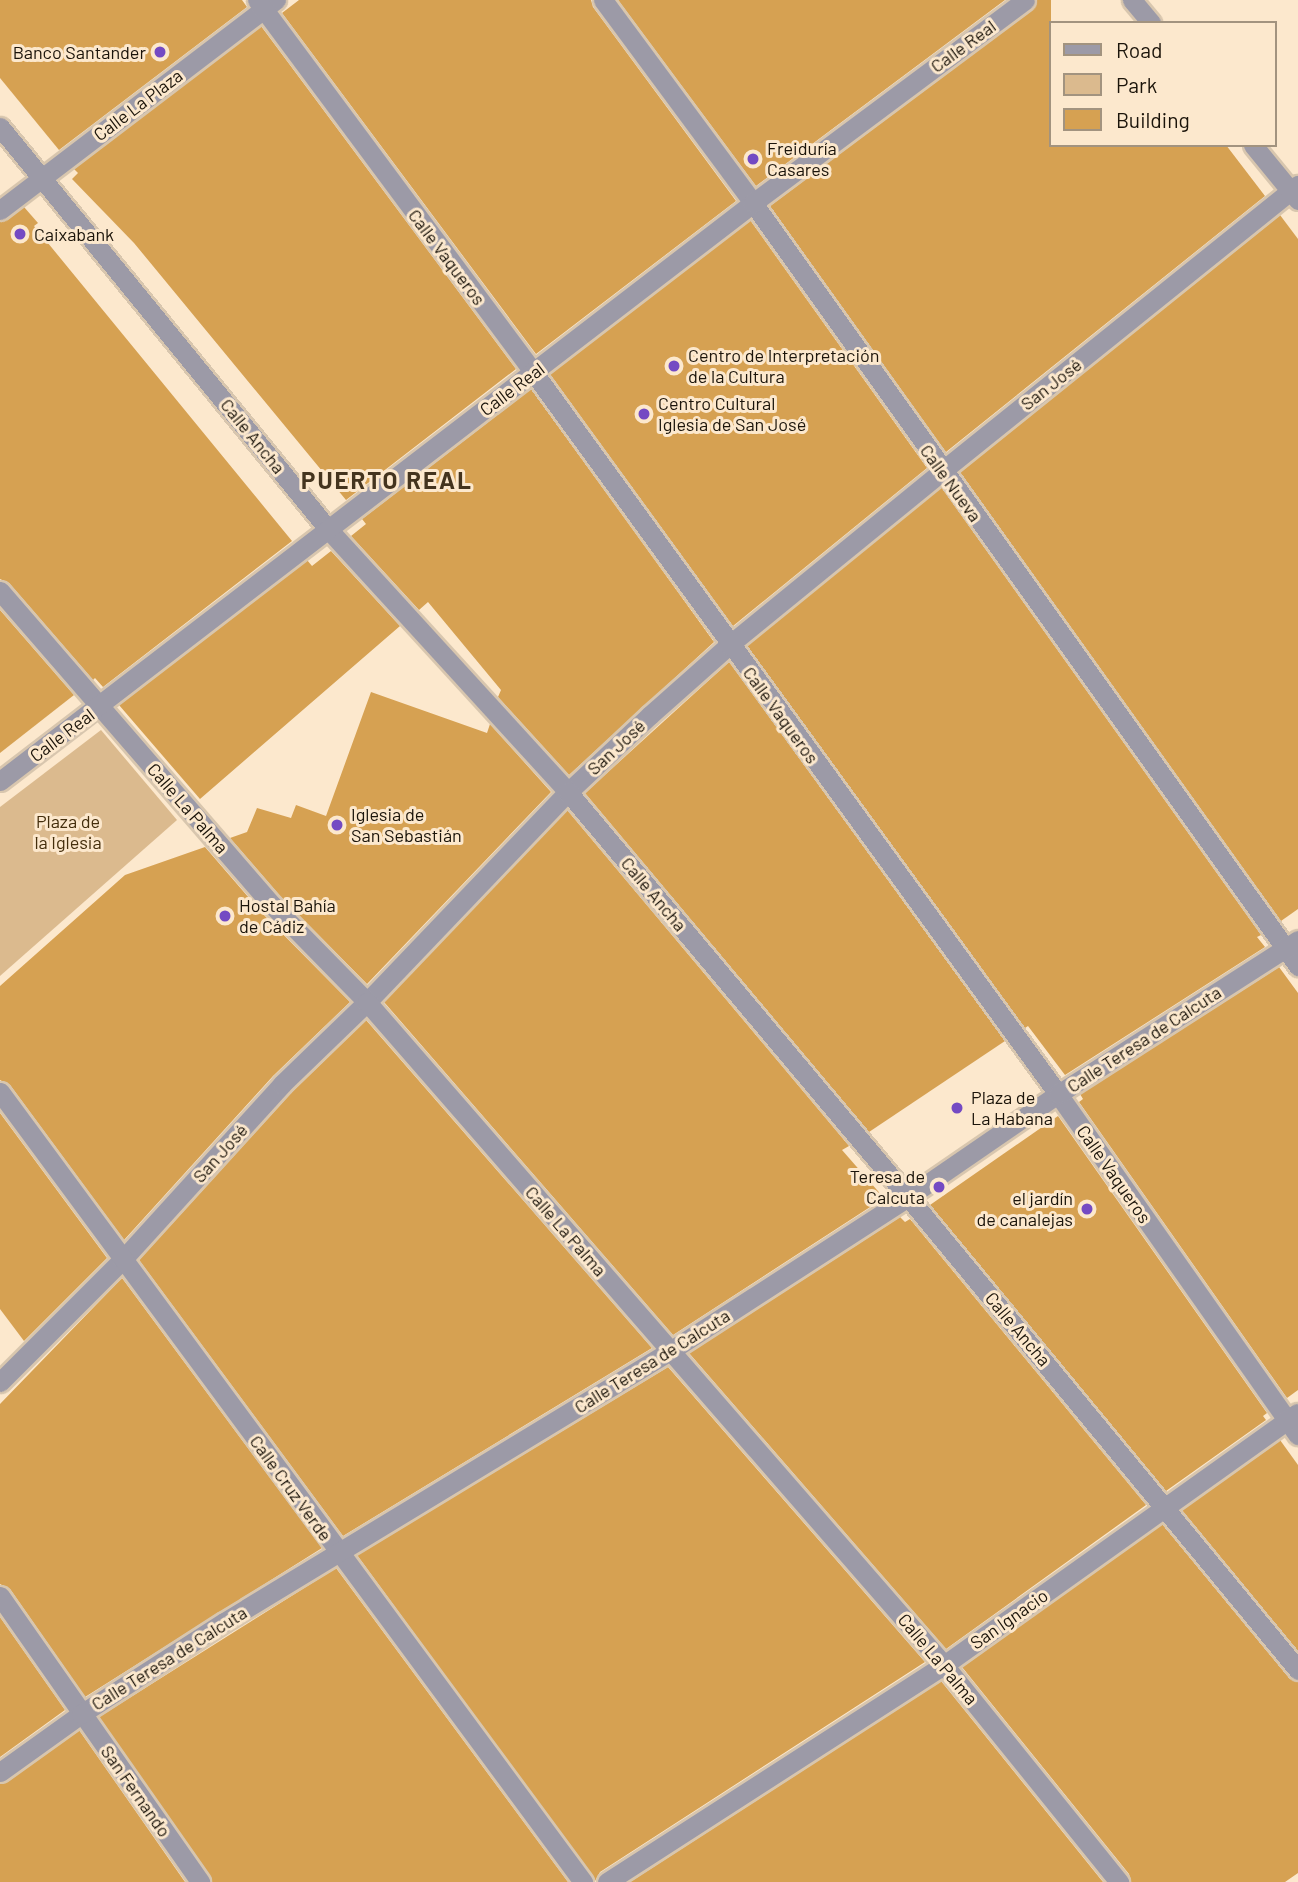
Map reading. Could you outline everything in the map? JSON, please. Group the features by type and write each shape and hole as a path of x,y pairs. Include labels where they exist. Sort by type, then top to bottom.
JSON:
{"street":[{"name":"Calle Nueva","path":"603,0 753,203 942,471 1292,945 1298,965"},
{"name":"Calle Real","path":"0,781 753,203 1025,0"},
{"path":"1132,0 1149,21"},
{"name":"Calle La Plaza","path":"0,210 265,3"},
{"name":"Calle Vaqueros","path":"265,3 1294,1423"},
{"name":"Calle Ancha","path":"0,127 328,529 568,792 908,1197 1298,1670"},
{"path":"1255,147 1296,192"},
{"name":"San José","path":"0,1382 123,1259 282,1084 367,1002 568,792 729,645 942,471 1296,192"},
{"name":"Calle La Palma","path":"0,591 272,905 367,1002 944,1665 1119,1882"},
{"name":"Calle Teresa de Calcuta","path":"0,1772 81,1714 670,1351 908,1197 1058,1094 1292,945"},
{"name":"Calle Cruz Verde","path":"0,1092 583,1882"},
{"name":"San Ignacio","path":"607,1882 944,1665 1166,1508 1294,1423"},
{"name":"San Fernando","path":"0,1596 200,1882"}],"green space":[{"name":"Plaza de la Iglesia","path":"101,730 177,820 0,976 0,807"}],"building":[{"path":"0,0 242,0 247,7 59,150 0,78"},
{"path":"299,0 591,0 593,7 736,201 536,354 282,13"},
{"path":"618,0 1005,0 756,186"},
{"path":"1037,0 1051,0 1050,147 1228,147 1265,196 946,452 770,206 1032,10"},
{"path":"261,26 516,369 346,500 134,243 72,179 78,173 74,169"},
{"path":"24,207 38,223 34,226 292,541 103,687 95,678 93,680 9,583 0,579 0,222"},
{"path":"1280,215 1298,239 1298,909 1281,921 960,472"},
{"path":"750,220 927,468 733,626 550,374"},
{"path":"531,389 714,642 569,775 498,697 501,690 428,602 419,610 351,536 366,524 362,519"},
{"path":"941,487 1261,935 1257,937 1265,947 1065,1075 1028,1026 1025,1028 747,646"},
{"path":"331,551 400,626 200,799 119,705 307,560 312,566"},
{"path":"0,610 74,695 0,753"},
{"path":"729,662 1005,1041 869,1132 585,793"},
{"name":"Iglesia de San Sebastián","path":"371,692 487,733 490,724 551,792 367,984 281,897 230,838 247,832 257,808 291,818 296,805 326,816"},
{"path":"567,810 849,1146 842,1150 884,1198 673,1335 384,1002"},
{"path":"205,847 263,914 350,1002 273,1076 124,1240 10,1085 0,1080 0,986 125,875"},
{"path":"1279,967 1298,993 1298,1390 1287,1398 1079,1102 1083,1099 1080,1094"},
{"path":"366,1020 652,1348 343,1536 139,1260 291,1093"},
{"path":"0,1113 107,1258 24,1341 0,1309"},
{"path":"1058,1116 1267,1413 1263,1416 1266,1420 1166,1491 930,1205"},
{"path":"900,1217 905,1222 910,1219 1146,1505 946,1649 689,1353"},
{"path":"122,1278 322,1548 85,1697 10,1589 0,1584 0,1404"},
{"path":"668,1367 925,1662 600,1872 595,1881 357,1555"},
{"path":"1280,1440 1298,1465 1298,1651 1182,1510"},
{"path":"1162,1524 1289,1678 1298,1682 1298,1873 1285,1882 1131,1882 1129,1874 962,1667"},
{"path":"336,1568 568,1882 212,1882 99,1717"},
{"path":"0,1617 65,1710 0,1757"},
{"path":"941,1681 1103,1882 630,1882"},
{"path":"79,1730 185,1882 0,1882 0,1784"}],"place":[{"name":"Banco Santander","path":"160,52"},
{"name":"Freiduría Casares","path":"753,159"},
{"name":"Caixabank","path":"20,234"},
{"name":"Centro de Interpretación de la Cultura","path":"674,366"},
{"name":"Centro Cultural Iglesia de San José","path":"644,414"},
{"name":"Iglesia de San Sebastián","path":"337,825"},
{"name":"Hostal Bahía de Cádiz","path":"225,916"},
{"name":"Plaza de La Habana","path":"957,1108"},
{"name":"Teresa de Calcuta","path":"939,1187"},
{"name":"el jardín de canalejas","path":"1087,1209"}],"district":[{"name":"PUERTO REAL","path":"387,480"}]}
